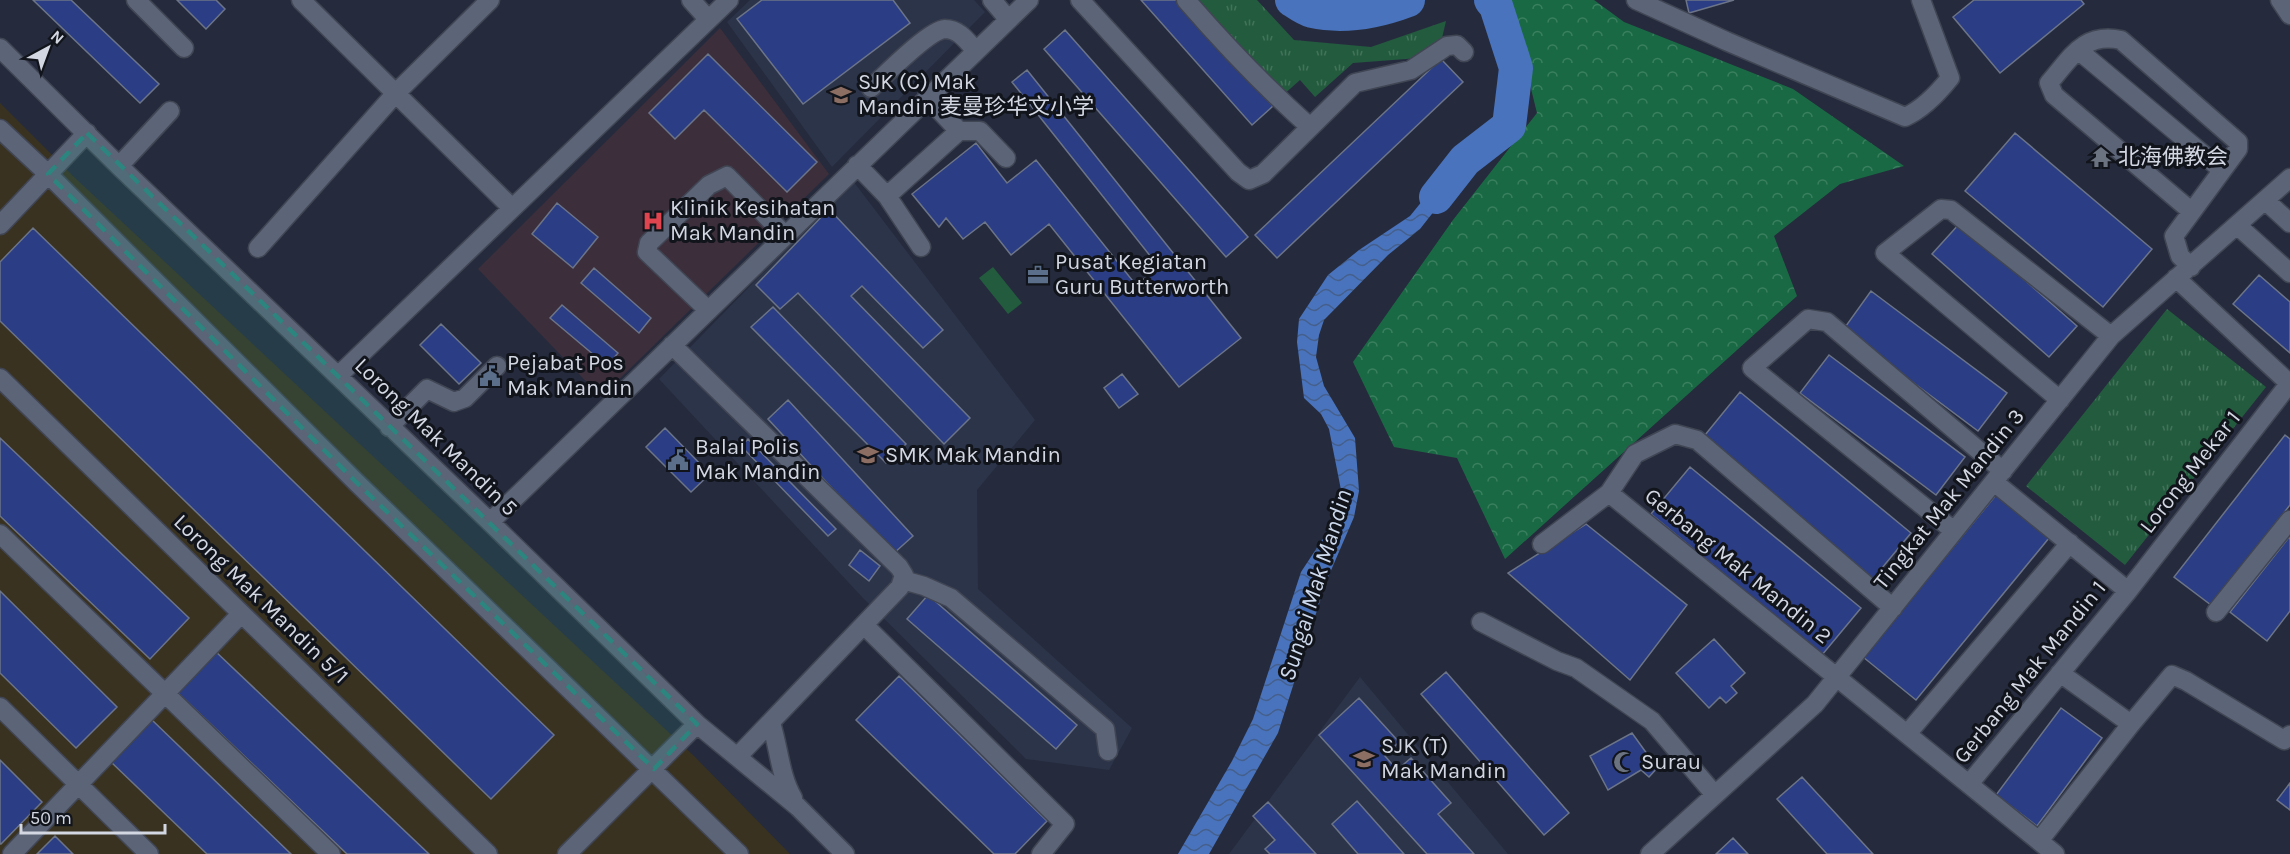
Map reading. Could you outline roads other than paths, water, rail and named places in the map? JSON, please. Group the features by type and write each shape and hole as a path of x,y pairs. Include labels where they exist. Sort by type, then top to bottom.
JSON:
{"street":[{"path":"136,0 184,48"},
{"path":"301,0 512,208"},
{"path":"258,248 396,93 490,0"},
{"path":"691,0 708,19"},
{"path":"338,376 729,0"},
{"path":"992,0 1008,19"},
{"path":"490,522 1029,0"},
{"path":"1080,0 1238,172 1249,180 1263,174 1355,83 1411,70 1447,46 1457,45 1464,52"},
{"path":"1186,0 1244,64 1310,128"},
{"path":"1636,0 1737,46 1905,117 1914,113 1939,92 1950,78 1921,0"},
{"path":"2280,0 2290,15"},
{"path":"871,88 933,33 946,29 960,34 975,50"},
{"path":"2191,212 2054,95 2049,83 2078,50 2090,42 2104,37 2121,40 2238,142 2238,149 2174,236 2180,256 2191,267"},
{"name":"Lorong Mak Mandin 5","path":"0,48 119,166 697,724 798,807 845,854"},
{"path":"2078,50 2222,170"},
{"path":"927,97 959,131"},
{"path":"119,166 170,111"},
{"path":"0,129 48,174 356,482 739,854"},
{"path":"887,196 959,131 980,131 1006,158"},
{"path":"0,225 87,133"},
{"path":"857,165 887,196 921,248"},
{"path":"708,310 647,252 649,243 709,185 727,176 785,235"},
{"name":"Tingkat Mak Mandin 3","path":"1650,854 1815,704 2111,336 2290,178"},
{"path":"2266,201 2290,223"},
{"path":"2060,400 1885,253 1941,209 1951,210 2111,336"},
{"path":"2238,226 2290,273"},
{"path":"2176,278 2290,384"},
{"path":"1954,531 1752,368 1808,320 1827,322 2070,543 2128,591"},
{"path":"672,345 899,567 904,575 900,587 738,756"},
{"path":"389,427 427,389 454,402 465,398 497,366"},
{"name":"Lorong Mak Mandin 5/1","path":"0,378 488,854"},
{"name":"Lorong Mekar 1","path":"2128,591 2290,384"},
{"path":"1542,544 1609,493 1635,454 1675,434 1697,441 1893,608"},
{"name":"Gerbang Mak Mandin 2","path":"1609,493 2055,854"},
{"path":"2216,612 2290,520"},
{"path":"0,534 331,854"},
{"path":"1907,734 2070,543"},
{"path":"903,580 951,598 1105,729 1108,751"},
{"name":"Gerbang Mak Mandin 1","path":"1969,784 2128,591"},
{"path":"12,854 241,614"},
{"path":"1481,622 1557,661 1576,668 1652,721 1715,795"},
{"path":"864,625 1065,824 1041,854"},
{"path":"2060,673 2131,724"},
{"path":"2039,841 2172,675 2186,681 2284,740 2290,735"},
{"path":"0,707 149,854"},
{"path":"771,723 779,750 784,783 798,807"},
{"path":"567,854 697,724"}],"water":[{"path":"1465,160 1457,182 1420,229 1388,255 1324,320 1316,357 1324,386 1355,438 1359,491 1354,517 1326,582 1278,733 1209,854 1178,854 1232,761 1253,719 1301,572 1324,537 1338,508 1341,490 1329,429 1321,414 1304,398 1297,342 1299,319 1328,275 1359,250 1410,216 1445,173"}],"waterway":[{"name":"Sungai Mak Mandin","path":"1292,0 1312,11 1336,14 1373,10 1408,0"},
{"name":"Sungai Mak Mandin","path":"1436,197 1465,160 1509,126 1516,68 1496,6 1491,0"}],"place":[{"name":"SJK (C) Mak Mandin 麦曼珍华文小学","path":"841,95"},
{"name":"北海佛教会","path":"2101,157"},
{"name":"Klinik Kesihatan Mak Mandin","path":"653,221"},
{"name":"Pusat Kegiatan Guru Butterworth","path":"1038,275"},
{"name":"Pejabat Pos Mak Mandin","path":"490,376"},
{"name":"SMK Mak Mandin","path":"868,455"},
{"name":"Balai Polis Mak Mandin","path":"678,460"},
{"name":"SJK (T) Mak Mandin","path":"1364,759"},
{"name":"Surau","path":"1624,762"}]}
